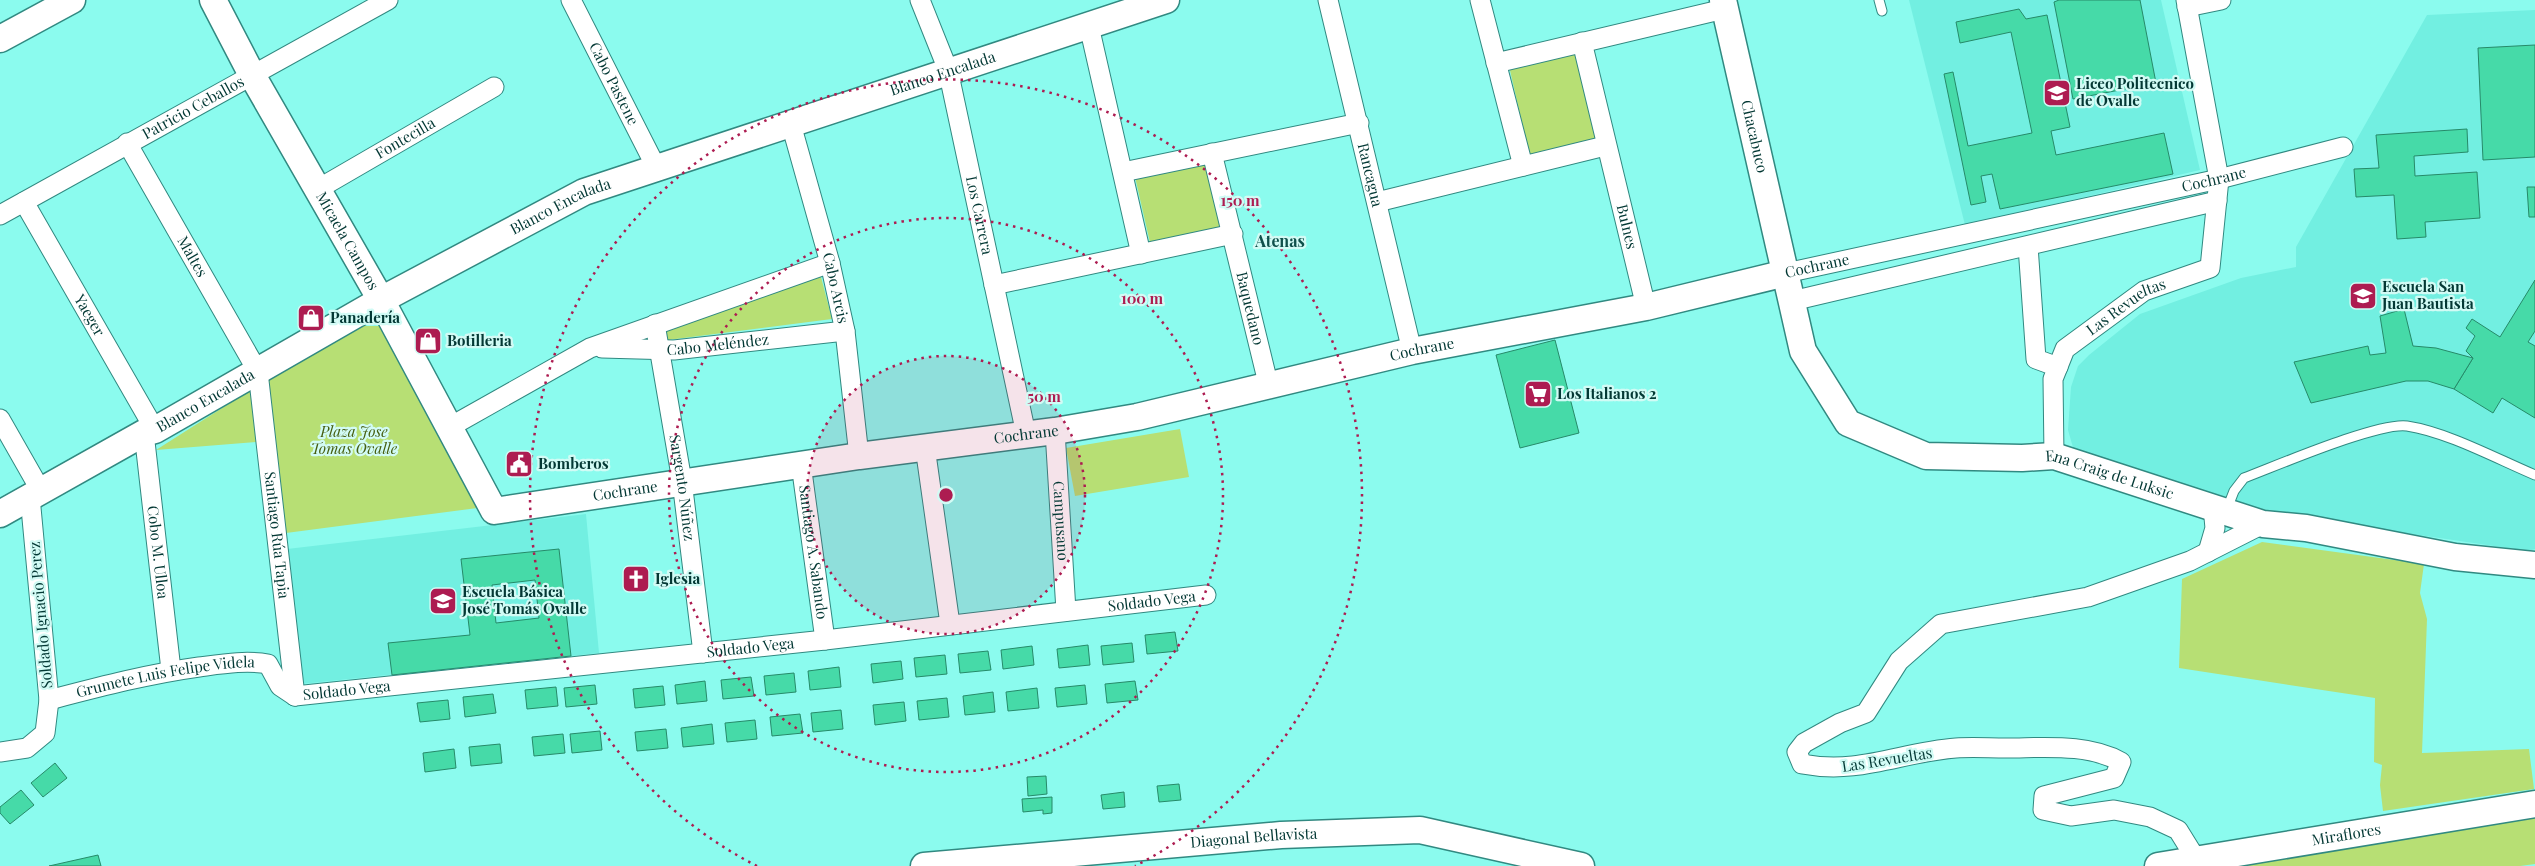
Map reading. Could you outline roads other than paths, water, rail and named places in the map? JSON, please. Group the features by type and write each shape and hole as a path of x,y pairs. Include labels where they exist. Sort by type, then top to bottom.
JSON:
{"street":[{"path":"0,39 72,0"},
{"name":"Micaela Campos","path":"213,0 252,75 381,300 494,511"},
{"name":"Patricio Ceballos","path":"0,215 126,143 388,0"},
{"name":"Cabo Pastene","path":"571,0 656,167"},
{"name":"Los Carrera","path":"920,0 948,70 1026,434"},
{"name":"Blanco Encalada","path":"0,514 258,372 381,300 584,192 948,70 1089,26 1131,6 1166,0"},
{"name":"Rancagua","path":"1328,0 1359,123 1412,351"},
{"path":"1480,0 1523,166"},
{"path":"2187,4 2221,0"},
{"path":"1496,63 1723,4"},
{"name":"Chacabuco","path":"1723,4 1786,273"},
{"name":"Las Revueltas","path":"2054,456 2053,379 2065,349 2144,291 2210,268 2219,179 2187,4"},
{"path":"1089,26 1141,254"},
{"name":"Bulnes","path":"1582,42 1605,146 1646,307"},
{"name":"Fontecilla","path":"318,189 494,87"},
{"path":"1123,172 1359,123"},
{"name":"Cabo Arcis","path":"791,124 830,263 845,331 859,456"},
{"name":"Maltes","path":"126,143 258,372"},
{"path":"1377,202 1605,146"},
{"name":"Cochrane","path":"494,511 801,464 1056,431 1137,417 1268,383 1412,351 1646,307 1786,273 2219,179 2342,147"},
{"name":"Baquedano","path":"1212,153 1268,383"},
{"name":"Cochrane","path":"1792,301 2217,201"},
{"name":"Yaeger","path":"24,202 149,431"},
{"path":"994,285 1233,234"},
{"path":"2028,246 2036,359 2058,367"},
{"name":"Cabo Meléndez","path":"448,428 590,348 830,263"},
{"name":"Ena Craig de Luksic","path":"1786,273 1803,351 1848,423 1926,456 2022,458 2054,456 2263,524 2306,528 2471,560 2535,565"},
{"name":"Sargento Núñez","path":"655,324 661,349 682,482 703,653"},
{"name":"Cabo Meléndez","path":"590,348 661,349 845,331"},
{"name":"Santiago Rúa Tapia","path":"258,372 295,696"},
{"path":"0,419 35,494"},
{"name":"Cobo M. Ulloa","path":"149,431 171,670"},
{"name":"Campusano","path":"1056,431 1066,611"},
{"path":"925,447 950,624"},
{"name":"Santiago A. Sabando","path":"801,464 825,640"},
{"name":"Soldado Ignacio Perez","path":"0,752 27,748 45,733 49,700 35,494"},
{"path":"2208,552 2219,510"},
{"name":"Las Revueltas","path":"2196,859 2178,830 2150,817 2114,810 2071,816 2043,810 2044,796 2114,778 2121,762 2108,755 2064,748 1956,748 1862,766 1827,769 1802,764 1797,752 1804,743 1840,723 1866,712 1899,661 1941,624 2088,597 2154,575 2208,552 2263,524"},
{"name":"Soldado Vega","path":"295,696 825,640 1206,595"},
{"name":"Grumete Luis Felipe Videla","path":"49,700 152,673 222,664 257,662 268,664 280,686 295,696"},
{"name":"Miraflores","path":"2158,866 2535,804"},
{"name":"Diagonal Bellavista","path":"924,866 1281,834 1420,830 1581,866"}],"lane":[{"path":"1879,0 1882,11"},
{"path":"2219,510 2244,478 2374,430 2405,426 2433,433 2535,475"}],"place":[{"name":"Liceo Politecnico de Ovalle","path":"2057,93"},
{"name":"Escuela San Juan Bautista","path":"2363,296"},
{"name":"Panadería","path":"311,318"},
{"name":"Botilleria","path":"428,341"},
{"name":"Los Italianos 2","path":"1538,394"},
{"name":"Bomberos","path":"519,464"},
{"name":"Iglesia","path":"636,579"},
{"name":"Escuela Básica José Tomás Ovalle","path":"443,601"}],"district":[{"name":"Atenas","path":"1280,241"}],"park label":[{"name":"Plaza Jose Tomas Ovalle","path":"354,440"}]}
